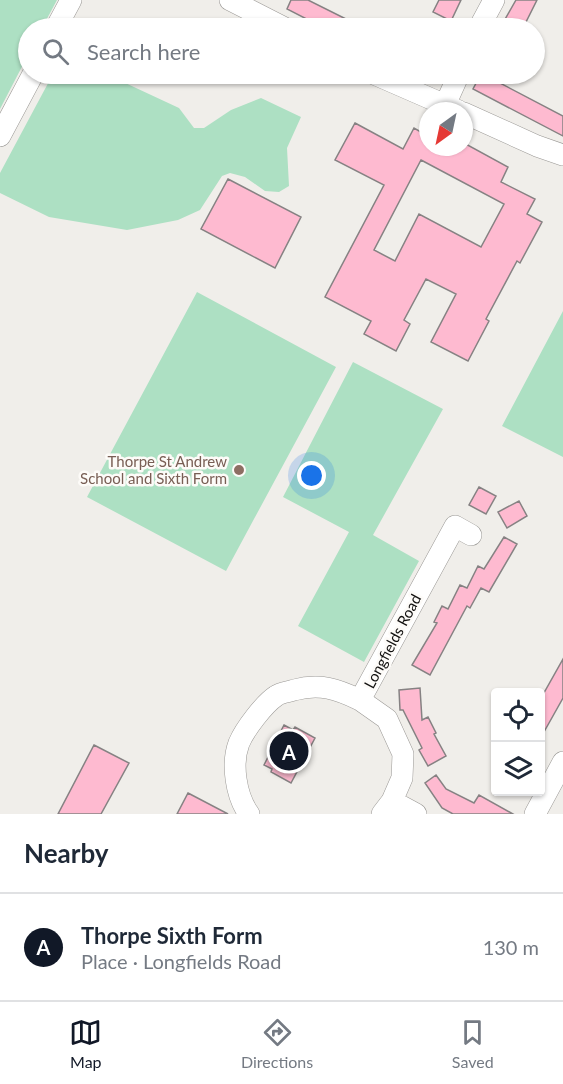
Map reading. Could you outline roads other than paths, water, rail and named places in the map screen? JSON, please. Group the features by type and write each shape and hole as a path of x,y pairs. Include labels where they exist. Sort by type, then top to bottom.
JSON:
{"street":[{"path":"61,18 71,0"},
{"path":"230,0 265,18"},
{"path":"484,18 494,0"},
{"path":"0,136 28,84"},
{"path":"397,84 438,102"},
{"path":"457,102 458,84"},
{"path":"473,118 563,155"},
{"name":"Longfields Road","path":"387,808 402,778 403,754 387,719 360,700 457,525"},
{"path":"249,814 243,806 235,772 236,763 239,743 264,708 277,695 310,686 339,690 360,700"},
{"path":"535,814 563,762"},
{"path":"387,808 416,814"}],"place":[{"name":"Thorpe St Andrew School and Sixth Form","path":"239,470"},
{"name":"Thorpe Sixth Form","path":"289,751"}]}
